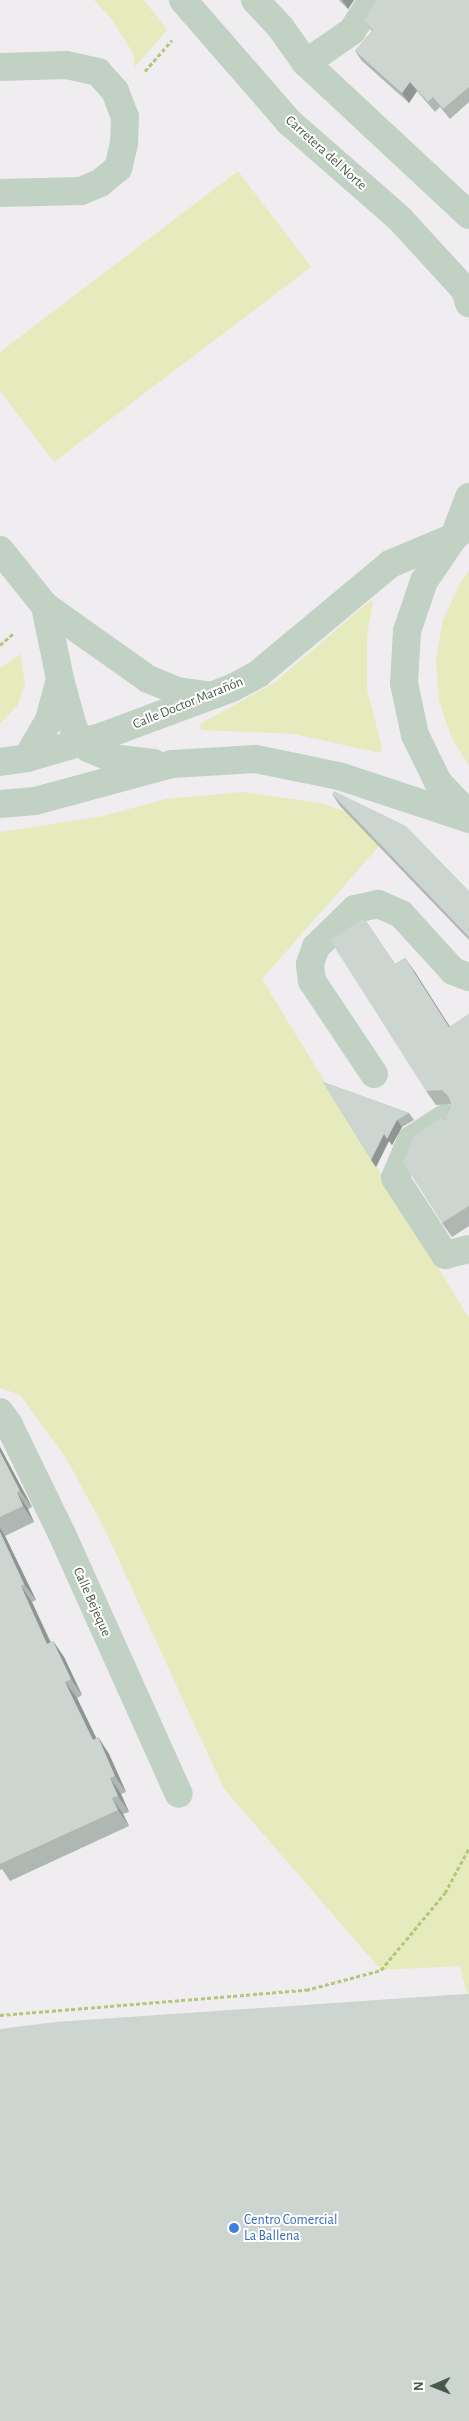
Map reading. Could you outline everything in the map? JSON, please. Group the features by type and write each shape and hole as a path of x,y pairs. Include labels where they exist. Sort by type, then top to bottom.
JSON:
{"street":[{"path":"254,0 281,28 306,62 469,215"},
{"path":"306,62 352,31 372,0"},
{"name":"Carretera del Norte","path":"189,7 289,122 400,219 465,290 469,303"},
{"path":"0,67 66,65 98,72 115,92 125,117 124,142 118,168 100,183 81,191 0,193"},
{"path":"469,497 461,531 424,581 407,631 404,684 415,735 438,782 469,817"},
{"name":"Calle Doctor Marañón","path":"0,762 27,758 83,742 212,696 258,674 390,564 461,531"},
{"path":"0,550 45,606 148,679 177,690 212,696"},
{"path":"45,606 60,679 74,730 88,748 111,758 172,764 256,759 339,776 469,817"},
{"path":"27,758 49,720 60,679"},
{"path":"0,804 35,801 172,764"},
{"path":"374,1074 312,981 310,964 316,947 354,909 378,904 401,914 453,970 469,977"},
{"path":"445,1118 412,1140 395,1178 445,1255 469,1249"},
{"name":"Calle Bejeque","path":"0,1412 61,1532 179,1794"}],"path":[{"path":"138,79 189,7"},
{"path":"0,2015 306,1990 381,1970 445,1893 469,1848"}],"green space":[{"path":"94,0 144,0 167,30 135,67 133,53 112,20"},
{"path":"238,171 311,267 54,462 0,391 0,352"},
{"path":"469,571 469,765 452,739 439,701 436,660 443,620 460,583"},
{"path":"370,601 373,602 367,635 367,690 382,747 380,753 293,734 201,730 200,724 274,683"},
{"path":"21,654 25,686 17,706 0,724 0,668"},
{"path":"243,792 320,803 395,828 262,979 469,1318 469,2001 460,1966 381,1970 224,1789 105,1530 66,1458 20,1395 0,1388 0,832 103,816 166,799"}],"building":[{"path":"376,0 469,0 469,87 443,109 433,97 428,102 410,82 402,93 355,51 373,30 364,21"},
{"path":"334,791 406,826 469,891 469,937 332,794"},
{"path":"364,918 395,964 405,958 449,1027 469,1014 469,1206 442,1223 403,1162 414,1136 441,1118 445,1120 451,1103 448,1096 442,1090 426,1091 330,940"},
{"path":"323,1082 409,1113 397,1120 387,1139 384,1134 371,1160"},
{"path":"0,1452 20,1491 17,1492 23,1506 0,1517"},
{"path":"0,1532 24,1584 21,1586 47,1644 53,1641 71,1679 65,1682 93,1740 98,1737 115,1776 110,1778 118,1796 112,1798 118,1810 0,1864"},
{"name":"Centro Comercial La Ballena","path":"469,1994 469,2421 0,2421 0,2029 56,2022"}],"place":[{"name":"Centro Comercial La Ballena","path":"234,2228"}]}
